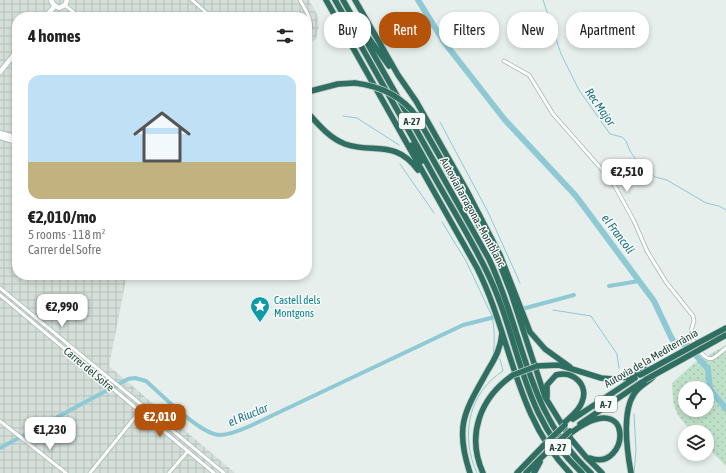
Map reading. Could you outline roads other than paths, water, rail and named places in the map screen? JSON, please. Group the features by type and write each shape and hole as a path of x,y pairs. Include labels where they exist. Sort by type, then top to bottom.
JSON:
{"highway":[{"name":"Autovia Tarragona - Montblanc","path":"335,0 479,254 507,321 528,392 539,417 558,447 582,473"},
{"name":"Autovia Tarragona - Montblanc","path":"343,0 350,12"},
{"path":"355,0 437,139 488,234 505,267 530,332 545,349 570,367"},
{"path":"326,1 401,130 434,194 482,279 502,328 521,391 531,416 543,438 569,473"},
{"path":"371,41 398,74"},
{"name":"Autovia Tarragona - Montblanc","path":"371,48 489,259 510,310 536,396 552,426 563,440"},
{"path":"312,91 332,85 355,83 372,86 390,93 405,103 417,117 496,255"},
{"path":"312,117 326,132 341,142 356,146 385,148 402,155 416,168 434,194"},
{"path":"401,130 432,176 437,181"},
{"path":"488,234 512,293 541,388 575,444 602,473"},
{"path":"470,473 461,441 463,420 470,403 500,348 502,328"},
{"name":"Autovia de la Mediterrània","path":"517,473 564,426 605,396 639,374 726,328"},
{"name":"Autovia de la Mediterrània","path":"571,432 594,412 656,374 726,336"},
{"path":"483,473 478,459 476,445 478,420 488,398 499,385 513,375 537,366 552,365 570,367 607,379 623,379 639,374"},
{"path":"549,403 546,388 548,382 553,377 562,374 569,374 580,382 584,392 582,403 564,426"},
{"path":"631,473 627,420 628,408 635,393 645,381"},
{"path":"526,473 546,453 571,432 586,423 599,420 612,424 618,432 621,440 618,454 611,461 603,464 592,460 575,444"},
{"name":"A-27","path":"563,440 591,473"},
{"path":"534,473 546,453"}],"street":[{"path":"52,0 55,6"},
{"path":"65,5 67,0"},
{"path":"192,0 205,12"},
{"path":"300,0 306,12"},
{"path":"55,6 61,7 65,5"},
{"path":"65,5 73,12"},
{"path":"50,12 55,6"},
{"path":"0,72 12,57"},
{"path":"504,61 529,75 553,114 612,181 634,221 648,251 666,282 693,316 694,321 690,336 703,355 711,359 726,348"},
{"path":"0,133 12,137"},
{"path":"0,137 12,141"},
{"name":"Carrer del Sofre","path":"0,288 224,473"},
{"name":"Carrer del Sofre","path":"0,295 108,384 139,412 188,451 210,472 214,473"},
{"path":"90,473 144,406"},
{"path":"0,422 66,473"},
{"path":"169,473 188,451"}],"waterway":[{"name":"el Francolí","path":"418,0 444,42 505,120 576,196 654,301 674,342 687,345 708,369 710,389 726,409"},
{"name":"Rec Major","path":"543,0 561,54 579,90 610,134 622,137 626,141 630,151 639,164 655,177 667,180 706,203 719,206 726,210"},
{"path":"343,116 357,118 399,145"},
{"path":"440,122 488,212 520,283"},
{"path":"400,164 434,213"},
{"path":"442,222 466,261 491,314 494,335 493,356"},
{"name":"el Riuclar","path":"609,286 639,281"},
{"name":"el Riuclar","path":"522,309 574,295"},
{"path":"553,310 591,316 617,354 619,368"},
{"name":"el Riuclar","path":"0,448 128,379 135,378 146,381 192,422 203,429 220,435 232,433 250,426 463,325 495,317"},
{"path":"477,473 469,445 470,417 475,403 482,391 491,380 503,371 500,359"},
{"path":"634,414 636,451 634,473"}],"place":[{"name":"Castell dels Montgons","path":"260,323"}]}
